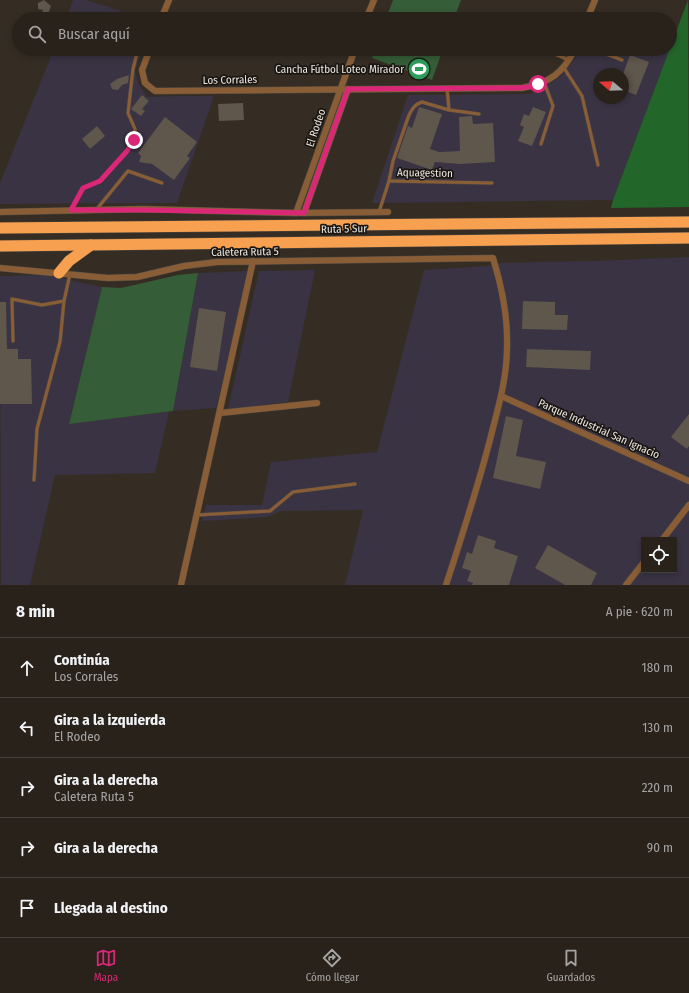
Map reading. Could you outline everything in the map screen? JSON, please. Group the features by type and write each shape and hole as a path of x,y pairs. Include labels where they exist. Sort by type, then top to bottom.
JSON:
{"highway":[{"name":"Ruta 5 Sur","path":"0,228 689,222"},
{"name":"Ruta 5 Sur","path":"0,246 689,238"},
{"path":"64,274 69,260 91,244"}],"street":[{"path":"164,12 168,0"},
{"path":"369,12 374,0"},
{"path":"590,12 595,0"},
{"name":"Los Corrales","path":"147,56 142,70 145,83 155,91 522,88 555,76 564,68"},
{"name":"El Rodeo","path":"296,213 352,56"},
{"path":"564,68 571,56"},
{"name":"El Rodeo","path":"304,213 348,89"},
{"path":"0,212 71,210 296,213 388,212"},
{"name":"Caletera Ruta 5","path":"0,268 95,278 123,278 201,264 223,262 493,258 504,302 507,332 506,364 501,396"},
{"path":"181,585 253,261"},
{"path":"446,585 484,466 501,396"},
{"name":"Parque Industrial San Ignacio","path":"501,396 689,481"},
{"path":"220,413 317,403"},
{"path":"664,537 689,506"},
{"path":"626,585 641,566"}],"lane":[{"path":"71,210 83,188 100,181 127,151 134,140 135,129 128,113 133,69 136,56"},
{"path":"560,56 569,60"},
{"path":"611,56 622,60"},
{"path":"564,68 582,96 598,165"},
{"path":"541,144 553,106 543,81"},
{"path":"447,88 449,110"},
{"path":"389,181 393,161 409,115 418,103 422,102 449,110 480,114"},
{"path":"96,210 128,171 162,183"},
{"name":"Aquagestion","path":"379,212 389,181 492,183"},
{"path":"34,480 37,429 60,342 64,301 64,274"},
{"path":"13,340 12,299 42,305 64,301"},
{"path":"197,515 270,511 293,492 355,484"}],"shaded area":[{"path":"73,0 86,0 124,12 69,12"},
{"path":"51,56 140,56 135,70 138,83 147,97 214,96 177,203 0,204 0,183"},
{"path":"576,56 667,56 613,200 372,203 408,95 531,94 560,77"},
{"path":"689,257 689,585 345,585 363,510 281,511 267,517 202,521 206,505 262,505 271,462 377,452 424,270 486,266 501,263"},
{"path":"315,270 288,402 228,409 259,271"},
{"path":"250,271 216,408 173,411 198,273"},
{"path":"46,275 102,287 69,423 169,412 155,473 55,475 30,585 1,585 0,276"}],"green space":[{"path":"393,0 461,0 457,12 389,12"},
{"path":"688,0 689,207 611,208 667,56 677,56 677,29"},
{"name":"Cancha Fútbol Loteo Mirador","path":"373,56 441,56 432,80 372,58"},
{"path":"198,273 173,411 69,424 102,287 121,288 178,275"}],"building":[{"path":"44,0 51,6 49,12 42,12 43,10 38,9 38,3"},
{"path":"630,56 649,62 636,95 629,92 629,68 625,68"},
{"path":"129,75 128,83 122,85 118,90 112,89 110,84 117,79"},
{"path":"142,95 149,101 142,109 145,111 141,116 131,109"},
{"path":"243,103 244,120 219,121 218,104"},
{"path":"419,107 442,114 430,149 439,152 460,151 459,117 472,116 473,124 493,123 495,162 460,164 435,162 432,170 397,158 408,126 412,128"},
{"path":"533,107 546,112 532,146 518,141 524,127 520,125 524,114 529,116"},
{"path":"165,117 197,142 187,156 190,158 174,180 152,164 139,162 141,156 138,153"},
{"path":"97,126 105,136 90,149 82,139"},
{"path":"523,301 555,302 555,315 568,315 567,330 522,329"},
{"path":"0,302 6,302 7,349 18,349 18,359 31,359 32,404 0,404"},
{"path":"199,308 226,312 217,371 190,367"},
{"path":"527,349 591,351 590,370 526,367"},
{"path":"689,414 689,446 687,449 671,437"},
{"path":"506,416 523,420 516,456 546,462 540,489 493,478"},
{"path":"478,535 496,541 494,548 518,556 509,585 472,585 473,583 467,581 471,571 462,568 467,552 472,554"},
{"path":"548,545 597,573 591,585 565,585 535,568"}],"place":[{"name":"Cancha Fútbol Loteo Mirador","path":"419,69"}],"route":[{"path":"134,140 127,151 100,181 83,188 71,210 304,213 348,89 516,88 538,84"}]}
